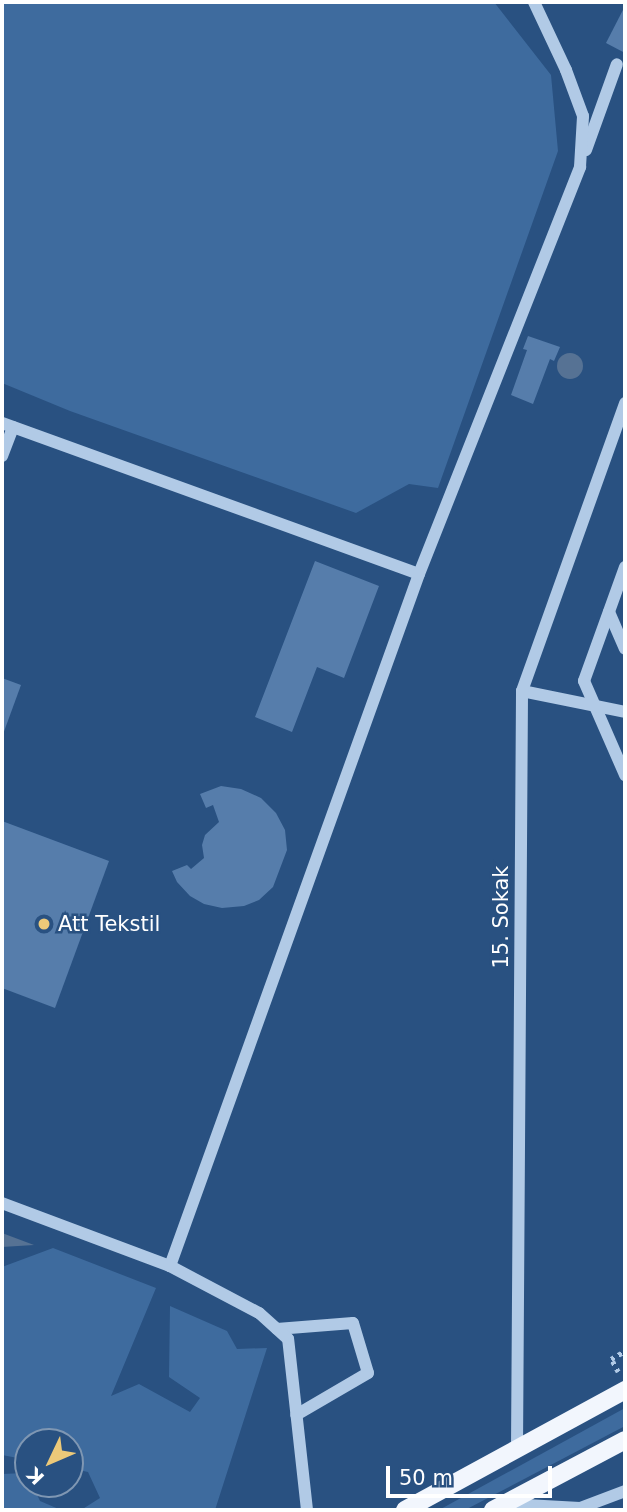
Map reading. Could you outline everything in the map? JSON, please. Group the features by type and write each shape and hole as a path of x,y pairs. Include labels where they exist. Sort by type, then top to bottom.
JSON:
{"main road":[{"path":"405,1510 517,1448 622,1382"},
{"path":"499,1507 625,1440"}],"street":[{"path":"534,2 566,70 583,116 580,167"},
{"path":"170,1266 419,575 580,167 617,64"},
{"name":"15. Sokak","path":"517,1448 522,691 625,403"},
{"path":"2,456 7,425 419,575"},
{"path":"625,567 584,681 625,775"},
{"path":"609,612 625,649"},
{"path":"522,691 625,712"},
{"path":"2,1203 170,1266 259,1314 288,1339 307,1510"},
{"path":"277,1329 353,1323 368,1373 296,1415"},
{"path":"499,1507 580,1508 625,1491"}],"path":[{"path":"622,1382 611,1359 625,1351"}],"shaded area":[{"path":"2,2 494,2 551,75 558,151 438,488 409,484 356,513 70,411 2,383"},
{"path":"570,353 579,357 583,366 579,375 570,379 561,375 557,366 561,357"},
{"path":"2,1233 34,1245 2,1247"},
{"path":"53,1248 156,1288 111,1396 139,1384 190,1412 200,1398 169,1377 170,1306 227,1331 237,1349 267,1348 215,1510 81,1510 100,1498 88,1472 84,1471 84,1428 14,1428 14,1457 2,1455 2,1267"},
{"path":"625,1408 625,1426 465,1510 439,1510"},
{"path":"2,1474 14,1474 14,1498 39,1498 61,1510 2,1510"}],"building":[{"path":"625,6 625,53 606,43"},
{"path":"528,336 560,347 554,361 550,359 533,404 511,395 527,350 523,349"},
{"path":"315,561 379,586 344,678 317,667 292,732 255,717"},
{"path":"2,678 21,685 2,737"},
{"path":"221,786 241,789 261,798 276,813 285,830 287,850 273,887 259,900 244,906 222,908 204,904 190,896 177,882 172,871 187,865 191,869 204,858 202,845 205,835 219,822 213,805 206,808 200,794"},
{"name":"Att Tekstil","path":"2,821 109,861 55,1008 2,988"}],"place":[{"name":"Att Tekstil","path":"44,924"}]}
